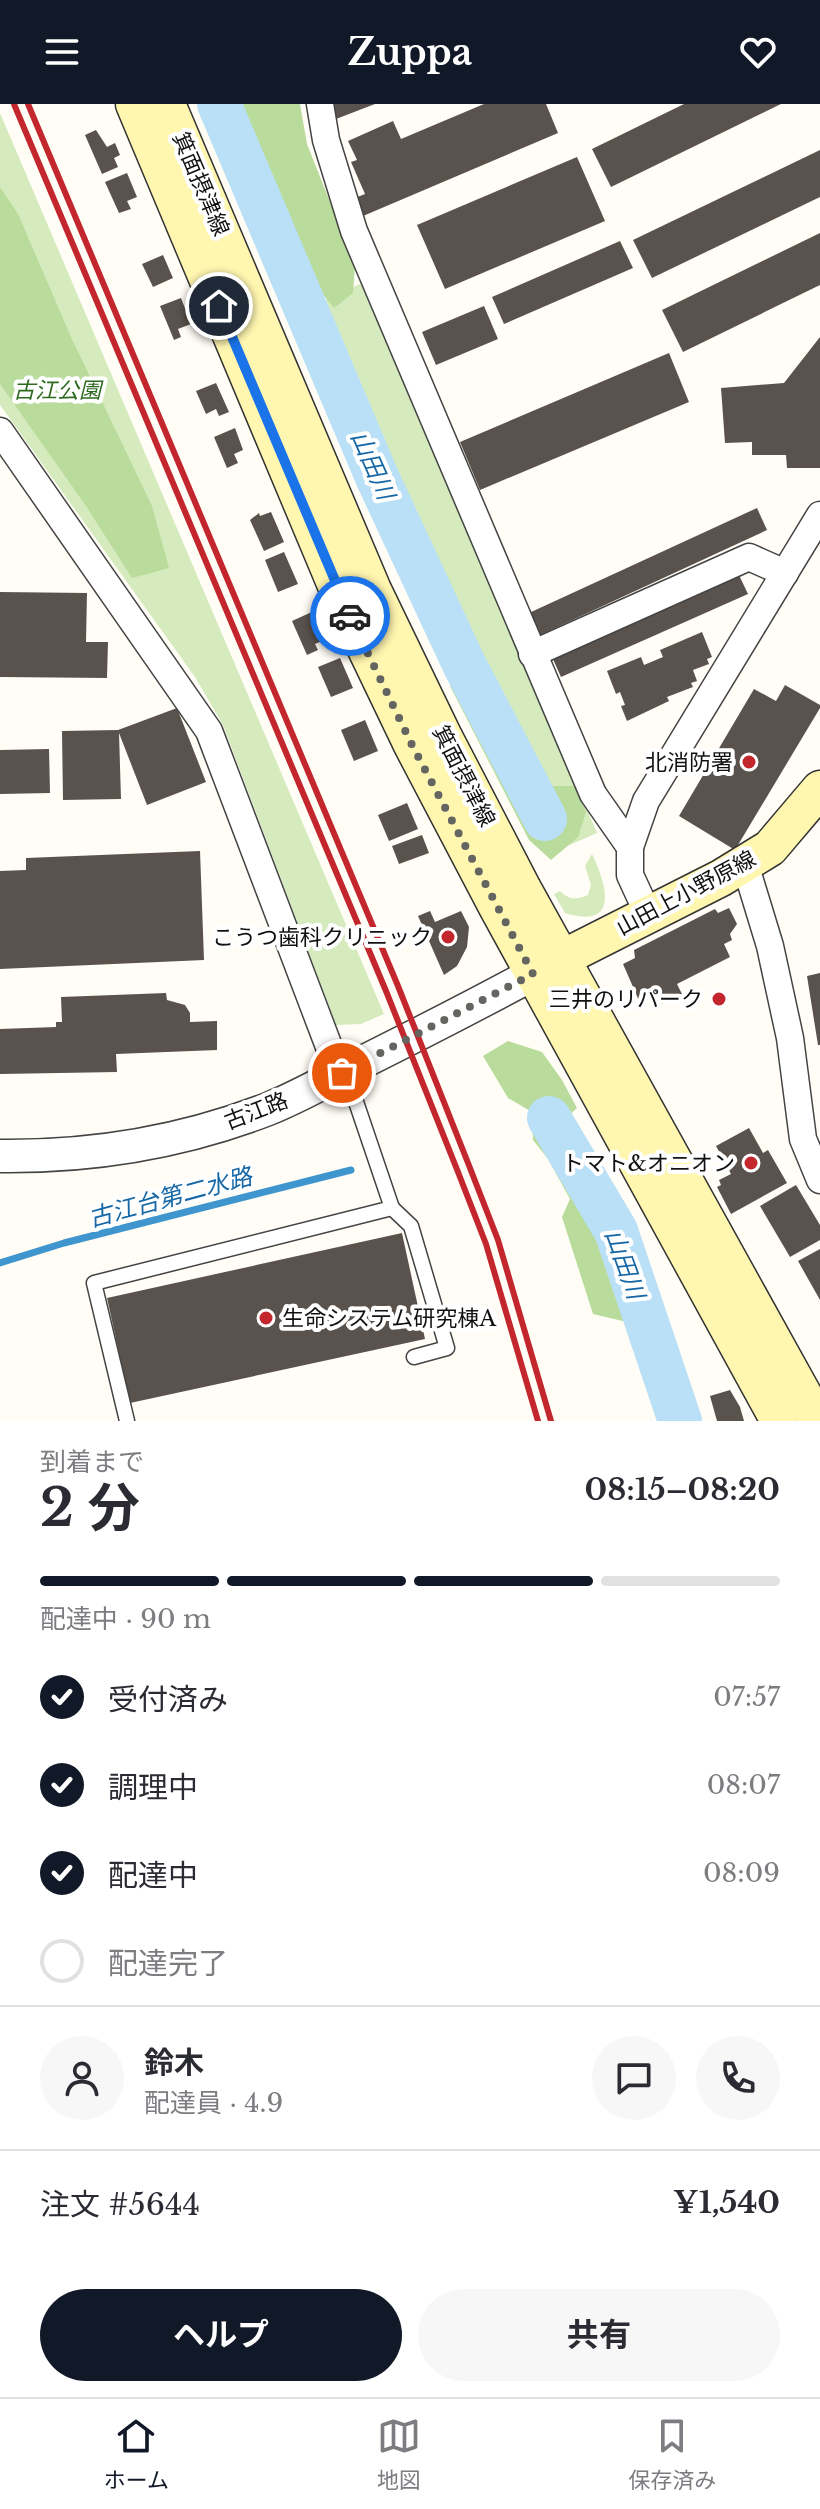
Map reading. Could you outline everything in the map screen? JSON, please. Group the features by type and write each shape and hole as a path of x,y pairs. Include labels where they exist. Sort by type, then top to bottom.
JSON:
{"main road":[{"name":"箕面摂津線","path":"134,104 340,595 412,745 818,1421"},
{"name":"箕面摂津線","path":"167,104 373,590 443,735 547,966 779,1421"},
{"name":"山田上小野原線","path":"547,966 745,864 770,848 820,789"}],"street":[{"path":"320,104 326,140 354,231 593,794 630,847"},
{"path":"0,431 209,731 331,1052 342,1073"},
{"path":"648,914 630,875 630,847 646,801 820,515"},
{"path":"532,654 749,557 785,573"},
{"path":"745,864 770,946 790,1038 803,1139 820,1180"},
{"name":"古江路","path":"0,1156 90,1152 187,1135 269,1108 547,966"}],"lane":[{"path":"342,1073 352,1090 392,1208 411,1226 447,1348 414,1357"},
{"path":"127,1421 94,1283 392,1208"}],"green space":[{"path":"237,104 300,104 307,144 355,265 353,293 334,308 309,278"},
{"name":"古江公園","path":"0,113 384,1014 361,1024 336,1025 223,725 195,677 0,405"},
{"path":"0,187 18,214 71,337 152,506 169,568 132,578 86,506 0,384"},
{"path":"362,283 597,833 565,847 543,771 526,761 394,475 320,303"},
{"path":"477,665 521,752 515,770 541,786 574,786 586,812 578,837 551,860 529,840 450,686 455,666"},
{"path":"592,854 605,891 602,910 583,917 565,913 554,894 560,891 573,898 588,895 591,885 585,866"},
{"path":"508,1041 542,1052 577,1108 560,1124 604,1232 651,1297 631,1323 593,1314 562,1217 570,1199 548,1159 533,1140 532,1112 508,1098 483,1056"}],"building":[{"path":"333,104 375,104 336,119"},
{"path":"484,104 546,104 558,133 363,216 355,198 365,194 351,162 357,160 348,141 393,121 401,139"},
{"path":"684,104 781,104 611,187 592,149"},
{"path":"96,130 107,147 115,143 120,155 114,158 118,167 102,174 85,135"},
{"path":"820,150 820,197 652,278 633,240"},
{"path":"577,157 605,221 445,289 417,225"},
{"path":"127,173 137,197 127,201 131,209 119,213 105,182"},
{"path":"820,233 820,285 683,352 662,310"},
{"path":"620,241 633,268 504,324 492,297"},
{"path":"163,255 173,278 153,287 142,264"},
{"path":"181,298 191,324 178,329 181,337 174,340 160,306"},
{"path":"484,306 498,339 436,365 422,332"},
{"path":"820,337 820,468 787,468 786,455 752,455 752,442 725,443 721,388 784,383"},
{"path":"669,353 689,402 480,490 460,442"},
{"path":"216,383 229,412 219,416 216,409 206,414 196,391"},
{"path":"235,428 243,450 234,454 238,463 227,468 214,437"},
{"path":"757,508 767,530 540,635 529,613"},
{"path":"271,512 284,542 264,551 250,520 259,513 260,516"},
{"path":"284,552 298,584 278,592 265,560"},
{"path":"738,573 748,594 561,677 552,657"},
{"path":"0,592 87,593 86,642 108,642 107,678 0,677"},
{"path":"314,611 327,639 315,644 318,650 307,655 292,621"},
{"path":"702,632 712,657 707,659 709,664 693,670 697,681 691,683 693,687 667,697 669,701 627,721 620,692 616,694 607,671 641,657 644,665 663,657 660,650"},
{"path":"340,658 353,688 331,697 318,667"},
{"name":"北消防署","path":"785,685 820,705 820,708 735,850 679,816 754,689 776,701"},
{"path":"177,708 206,782 147,805 119,733 121,799 63,800 62,731 118,730"},
{"path":"365,720 378,751 354,761 341,730"},
{"path":"49,749 50,793 0,794 0,750"},
{"path":"407,803 418,829 389,841 378,815"},
{"path":"422,835 429,853 399,864 392,846"},
{"path":"200,851 204,960 0,969 0,871 26,870 26,858"},
{"path":"729,908 737,924 730,934 732,940 724,944 730,957 677,984 682,994 662,1004 660,999 654,1002 652,997 640,1003 623,964 635,958 634,950 715,909 718,913"},
{"name":"こうつ歯科クリニック","path":"430,911 435,922 461,911 469,927 467,947 457,966 444,975 418,916"},
{"path":"820,973 820,1045 818,1045 807,976"},
{"path":"166,993 167,1000 185,1005 190,1013 190,1022 217,1021 217,1050 116,1054 117,1072 0,1074 0,1029 56,1027 56,1022 62,1022 61,997"},
{"name":"トマト&オニオン","path":"749,1128 763,1153 768,1150 787,1183 731,1214 717,1187 721,1185 719,1180 731,1174 716,1146"},
{"path":"796,1185 820,1225 820,1240 790,1257 760,1206"},
{"name":"生命システム研究棟A","path":"402,1233 425,1339 130,1403 107,1298"},
{"path":"820,1249 820,1300 798,1261"},
{"path":"730,1390 744,1421 717,1421 710,1396"}],"waterway":[{"name":"山田川","path":"219,104 377,477 464,664 545,819"},
{"name":"山田川","path":"549,1118 616,1231 680,1421"},
{"name":"古江台第二水路","path":"0,1263 64,1243 351,1170"}],"railway":[{"path":"14,104 386,991 486,1244 538,1421"},
{"path":"28,104 398,986 498,1240 551,1421"}],"way so far":[{"path":"342,1073 533,974 412,745 350,616"}],"place":[{"name":"北消防署","path":"749,762"},
{"name":"こうつ歯科クリニック","path":"448,937"},
{"name":"三井のリパーク","path":"719,999"},
{"name":"トマト&オニオン","path":"751,1163"},
{"name":"生命システム研究棟A","path":"266,1318"}],"route":[{"path":"219,306 350,616"}]}
